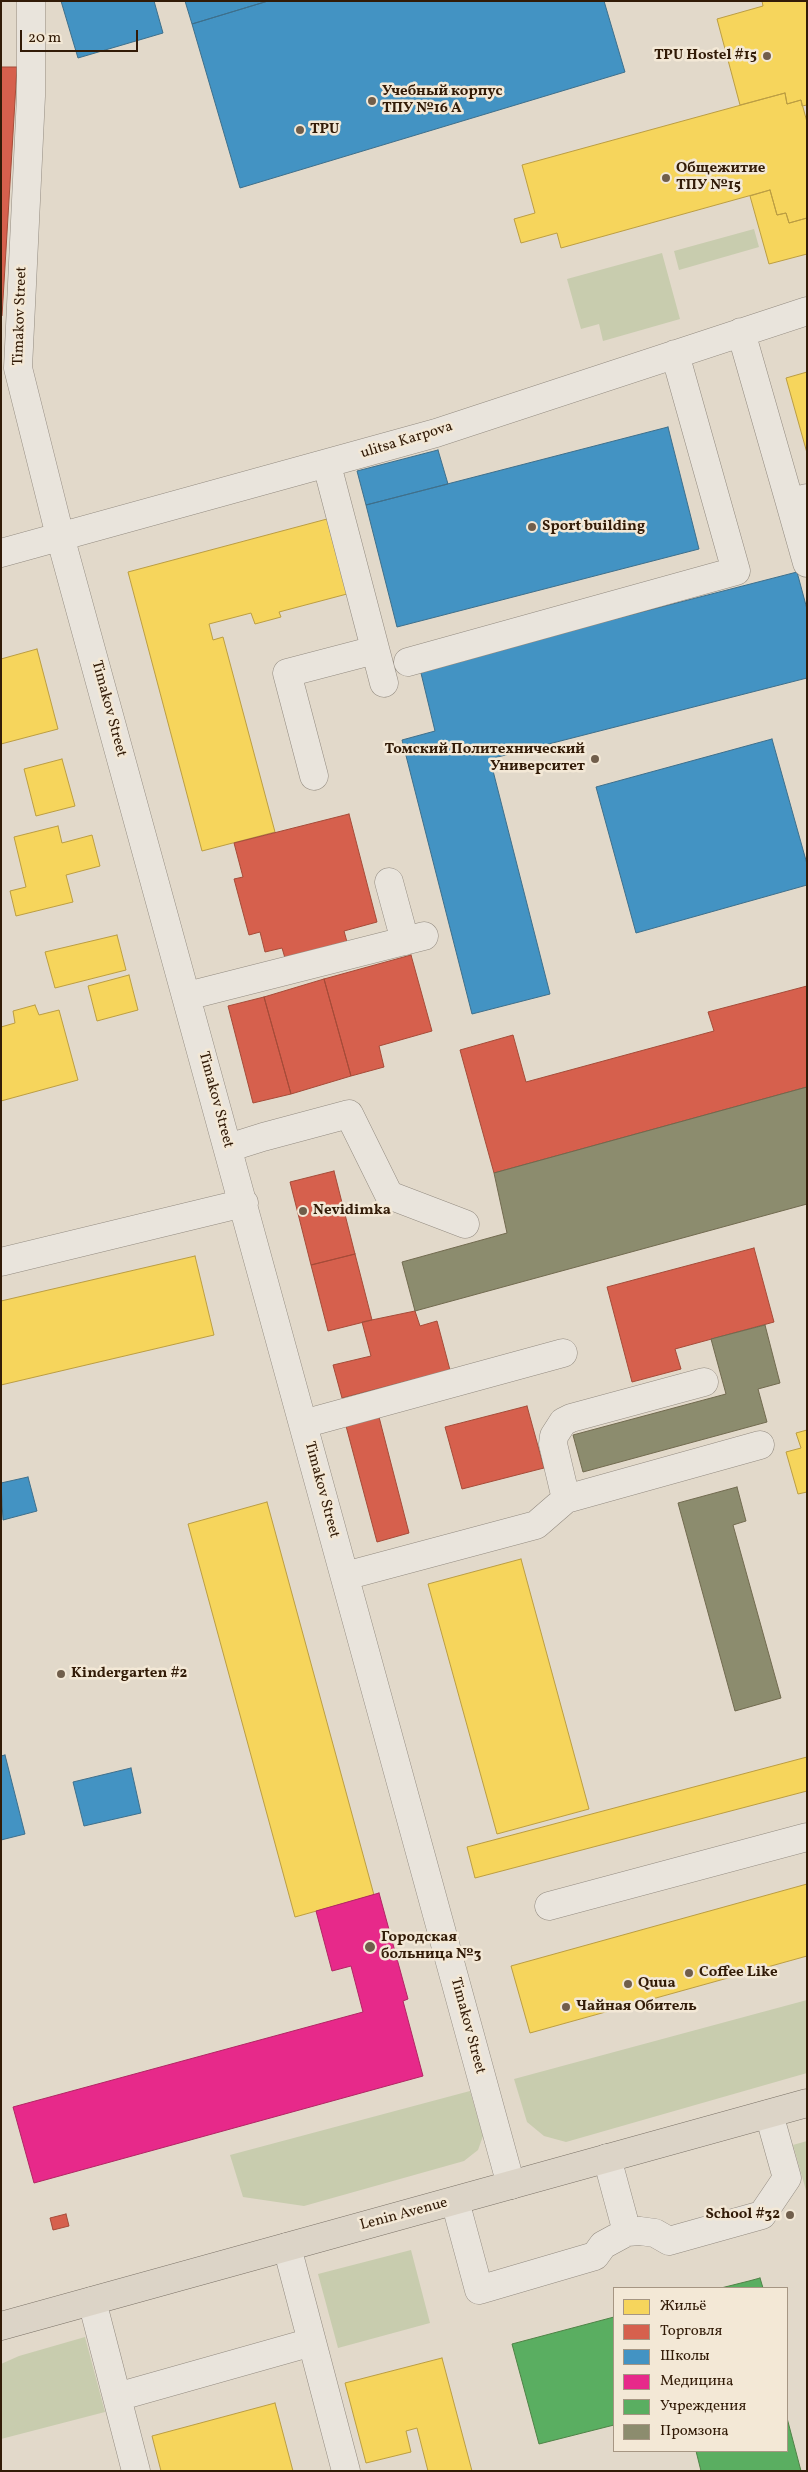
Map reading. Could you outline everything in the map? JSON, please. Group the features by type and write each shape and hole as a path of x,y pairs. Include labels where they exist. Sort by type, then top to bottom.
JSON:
{"main road":[{"name":"Lenin Avenue","path":"1,2326 807,2103"}],"street":[{"name":"Timakov Street","path":"31,1 31,96 18,368 60,536 244,1203 511,2185"},
{"name":"ulitsa Karpova","path":"1,553 327,465 436,433 807,311"},
{"path":"741,332 798,500 807,563"},
{"path":"408,662 736,571 675,354"},
{"path":"327,465 384,683"},
{"path":"314,776 287,673 375,650"},
{"path":"187,996 414,938 389,882"},
{"path":"228,1148 263,1136 349,1114 390,1195 465,1224"},
{"path":"1,1262 244,1203"},
{"path":"303,1424 563,1353"},
{"path":"566,1499 553,1444 557,1428 563,1422 571,1418 704,1382"},
{"path":"345,1576 536,1525 566,1499 760,1445"},
{"path":"549,1906 807,1837"},
{"path":"455,2200 479,2290 595,2256 603,2245 626,2232 655,2233 669,2241 762,2215 787,2178 769,2114"},
{"path":"608,2158 626,2232"},
{"path":"287,2247 346,2471"},
{"path":"92,2301 136,2471"},
{"path":"117,2397 312,2342"}],"green space":[{"path":"754,229 759,247 679,270 674,251"},
{"path":"662,253 680,319 603,341 599,324 581,329 567,279"},
{"path":"807,2000 807,2073 566,2142 544,2136 527,2122 514,2079"},
{"path":"470,2091 483,2136 478,2150 464,2161 304,2206 243,2197 230,2155"},
{"path":"807,2141 807,2194 793,2145"},
{"path":"411,2250 430,2323 338,2348 318,2274"},
{"path":"85,2337 105,2412 1,2439 1,2364 19,2356"}],"building: Жильё":[{"name":"TPU Hostel #15","path":"762,1 807,1 807,105 802,106 801,100 787,104 785,93 740,105 717,19 763,6"},
{"name":"Общежитие ТПУ №15","path":"785,93 787,104 801,100 807,122 807,218 789,223 786,213 777,215 770,190 561,248 557,233 521,243 514,219 535,213 522,165"},
{"name":"Общежитие ТПУ №15","path":"770,190 777,215 786,213 789,223 807,218 807,254 769,264 750,196"},
{"path":"807,372 807,453 786,378"},
{"path":"327,519 347,594 279,612 281,617 255,624 251,613 209,624 213,640 223,637 275,832 202,851 128,572"},
{"path":"37,649 58,729 1,744 1,659"},
{"path":"62,759 75,806 36,816 24,769"},
{"path":"58,826 62,843 92,835 100,866 66,875 73,902 16,916 10,891 26,887 14,837"},
{"path":"117,935 126,970 55,988 45,952"},
{"path":"129,975 138,1010 97,1021 88,986"},
{"path":"35,1005 39,1015 59,1010 78,1080 1,1101 1,1027 15,1023 13,1011"},
{"path":"195,1256 214,1335 1,1385 1,1301"},
{"path":"807,1430 807,1492 798,1494 786,1452 801,1448 796,1433"},
{"path":"267,1502 374,1895 295,1917 188,1524"},
{"path":"521,1559 589,1809 497,1834 428,1584"},
{"path":"807,1757 807,1791 475,1878 467,1847"},
{"path":"807,1884 807,1956 530,2033 511,1966"},
{"path":"442,2358 472,2471 428,2471 417,2428 406,2431 411,2452 366,2463 345,2383"},
{"path":"275,2403 293,2471 161,2471 152,2436"}],"building: Торговля":[{"path":"1,67 17,67 2,316 1,316"},
{"path":"349,814 377,922 344,931 347,942 285,958 282,948 265,952 260,932 249,935 234,879 243,877 234,843"},
{"path":"411,955 432,1031 379,1046 384,1067 351,1076 324,979"},
{"path":"324,979 351,1076 291,1094 264,997"},
{"path":"807,986 807,1087 494,1173 460,1050 513,1035 526,1082 714,1031 708,1012"},
{"path":"264,997 291,1094 253,1103 228,1006"},
{"path":"334,1171 355,1254 311,1265 290,1182"},
{"path":"754,1248 774,1322 675,1349 681,1369 632,1382 607,1287"},
{"path":"355,1254 372,1320 328,1331 311,1265"},
{"path":"415,1311 420,1326 437,1321 450,1370 342,1398 333,1365 371,1356 362,1322"},
{"path":"527,1406 544,1468 462,1489 445,1427"},
{"path":"379,1417 409,1533 377,1542 346,1426"},
{"path":"66,2214 69,2226 53,2230 50,2218"}],"building: Школы":[{"path":"61,1 154,1 163,33 78,58"},
{"path":"185,1 268,1 192,24"},
{"name":"Учебный корпус ТПУ №16 А","path":"268,1 604,1 625,72 240,188 192,24"},
{"name":"Sport building","path":"668,427 699,549 397,627 366,505"},
{"path":"438,450 448,484 366,505 357,471"},
{"path":"797,572 807,609 807,678 490,759 550,994 472,1014 402,740 435,731 420,669"},
{"path":"772,739 807,864 807,885 636,933 596,787"},
{"path":"28,1477 37,1511 3,1520 1,1483"},
{"path":"5,1755 25,1834 1,1840 1,1756"},
{"path":"131,1768 141,1813 84,1826 73,1782"}],"building: Медицина":[{"path":"379,1893 408,1999 403,2001 423,2076 34,2183 13,2107 363,2012 351,1966 332,1971 316,1911"}],"building: Учреждения":[{"path":"760,2278 763,2287 725,2287"},
{"path":"613,2317 613,2425 539,2444 512,2344"},
{"path":"788,2422 801,2471 701,2471 696,2452 788,2452"}],"building: Промзона":[{"path":"807,1087 807,1204 415,1311 402,1262 507,1233 494,1173"},
{"path":"765,1325 780,1383 758,1389 767,1422 583,1472 573,1435 726,1394 711,1339"},
{"path":"737,1487 746,1521 733,1525 781,1698 735,1711 678,1503"}],"place":[{"name":"TPU Hostel #15","path":"767,56"},
{"name":"Учебный корпус ТПУ №16 А","path":"372,101"},
{"name":"TPU","path":"300,130"},
{"name":"Общежитие ТПУ №15","path":"666,178"},
{"name":"Sport building","path":"532,527"},
{"name":"Томский Политехнический Университет","path":"595,759"},
{"name":"Nevidimka","path":"303,1211"},
{"name":"Kindergarten #2","path":"61,1674"},
{"name":"Городская больница №3","path":"370,1947"},
{"name":"Coffee Like","path":"689,1973"},
{"name":"Quua","path":"628,1984"},
{"name":"Чайная Обитель","path":"566,2007"},
{"name":"School #32","path":"790,2215"}]}
